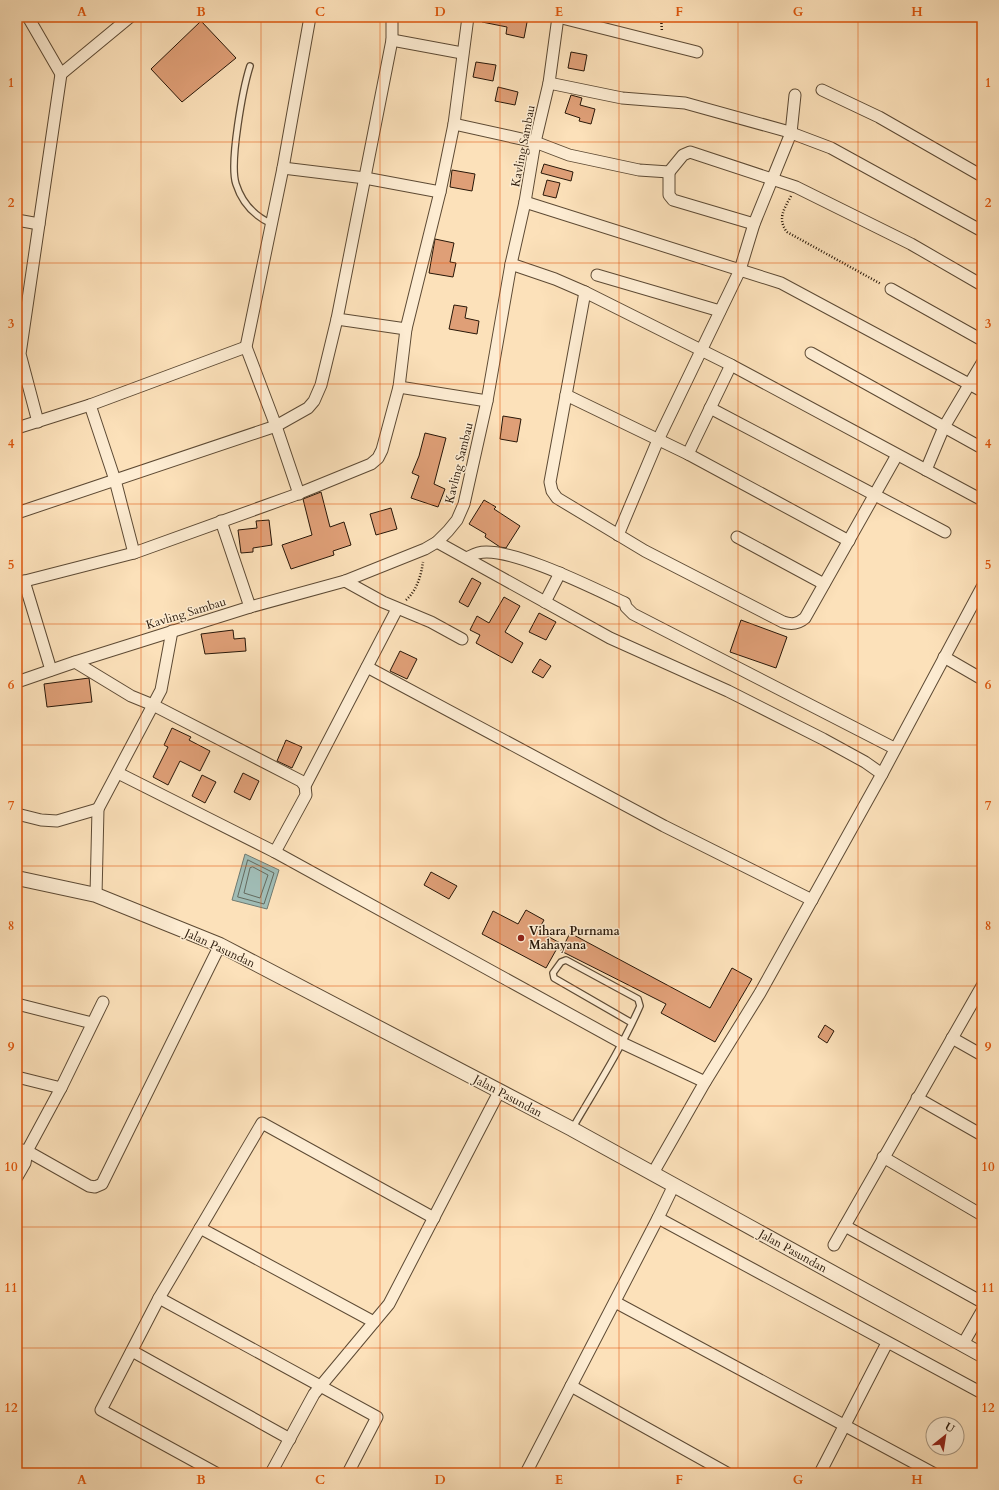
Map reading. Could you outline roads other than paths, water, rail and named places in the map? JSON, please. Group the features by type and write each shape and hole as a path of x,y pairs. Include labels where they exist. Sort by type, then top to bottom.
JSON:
{"street":[{"path":"28,17 61,74 19,354 38,422"},
{"path":"61,74 130,17"},
{"path":"299,494 276,426 246,347 284,168 310,17"},
{"path":"17,513 276,426 308,408 318,394 337,319 392,40 392,17"},
{"path":"51,670 20,582 134,552 299,494 375,462 382,450 399,386 406,329 440,192 454,124 462,53 468,17"},
{"path":"558,17 698,52"},
{"name":"Kavling Sambau","path":"17,682 172,631 250,607 345,581 425,549 437,542 457,520 464,504 487,401 511,264 525,202 535,142 549,83 558,17"},
{"path":"392,40 462,53"},
{"path":"549,83 622,98 685,103 810,139 831,148 982,231"},
{"path":"822,90 879,116 982,176"},
{"path":"618,535 658,440 740,270 754,224 791,133 795,95"},
{"path":"454,124 535,142 569,155 639,170 669,172"},
{"path":"754,224 673,200 668,195 669,172 683,155 690,152 772,181 796,187 911,244 982,285"},
{"path":"284,168 365,178 440,192"},
{"path":"525,202 782,283 982,391"},
{"path":"17,220 39,224"},
{"path":"511,264 555,279 585,292 702,350 982,500"},
{"path":"597,275 720,311"},
{"path":"891,289 982,340"},
{"path":"585,292 550,482 552,491 557,498 645,551 789,624 800,622 805,618 897,455"},
{"path":"337,319 406,329"},
{"path":"17,428 90,405 246,347"},
{"path":"812,353 982,448"},
{"path":"926,470 944,427 968,384 982,363"},
{"path":"688,454 731,365"},
{"path":"399,386 487,401"},
{"path":"566,395 688,454 849,541"},
{"path":"90,405 115,480 134,552"},
{"path":"710,408 945,532"},
{"path":"221,521 250,607"},
{"path":"737,537 824,584"},
{"path":"437,542 610,638 728,691 823,739 865,762 882,774"},
{"path":"467,558 479,552 498,554 536,563 560,573 625,602 626,606 633,614 894,748"},
{"path":"545,602 560,573"},
{"path":"345,581 397,609 431,622 462,639"},
{"path":"653,1174 705,1082 760,993 882,774 894,748 982,587"},
{"path":"275,852 306,795 305,786 397,609"},
{"path":"96,895 98,809 161,690 172,631"},
{"path":"944,657 982,679"},
{"path":"75,662 131,696 295,777 305,786"},
{"path":"367,667 664,826 812,900"},
{"path":"118,773 275,852 622,1043 705,1082"},
{"path":"17,814 41,820 57,821 98,809"},
{"name":"Jalan Pasundan","path":"17,878 96,895 220,945 572,1129 982,1354"},
{"path":"22,1150 88,1186 96,1187 102,1184 220,945"},
{"path":"834,1245 916,1098 982,986"},
{"path":"17,1177 21,1163 22,1150 61,1088 103,1002"},
{"path":"17,1004 92,1024"},
{"path":"952,1038 982,1055"},
{"path":"17,1076 61,1088"},
{"path":"271,1473 314,1394 389,1304 499,1092"},
{"path":"916,1098 982,1135"},
{"path":"216,1473 101,1410 159,1298 262,1123 434,1218"},
{"path":"883,1158 982,1215"},
{"path":"526,1473 674,1185"},
{"path":"658,1218 982,1393"},
{"path":"845,1226 982,1302"},
{"path":"200,1228 374,1322"},
{"path":"159,1298 378,1417 348,1473"},
{"path":"615,1302 845,1424 933,1473"},
{"path":"963,1344 982,1311"},
{"path":"820,1473 887,1343"},
{"path":"132,1351 290,1439"},
{"path":"571,1386 727,1473"}],"lane":[{"path":"250,66 242,95 235,155 236,183 248,207 258,217 272,224"},
{"path":"572,1129 622,1043 632,1023 640,1006 638,999 566,960 560,962 553,974 554,978 632,1023"}],"water":[{"path":"245,854 279,870 267,909 232,900"}],"place":[{"name":"Vihara Purnama Mahayana","path":"521,938"}]}
